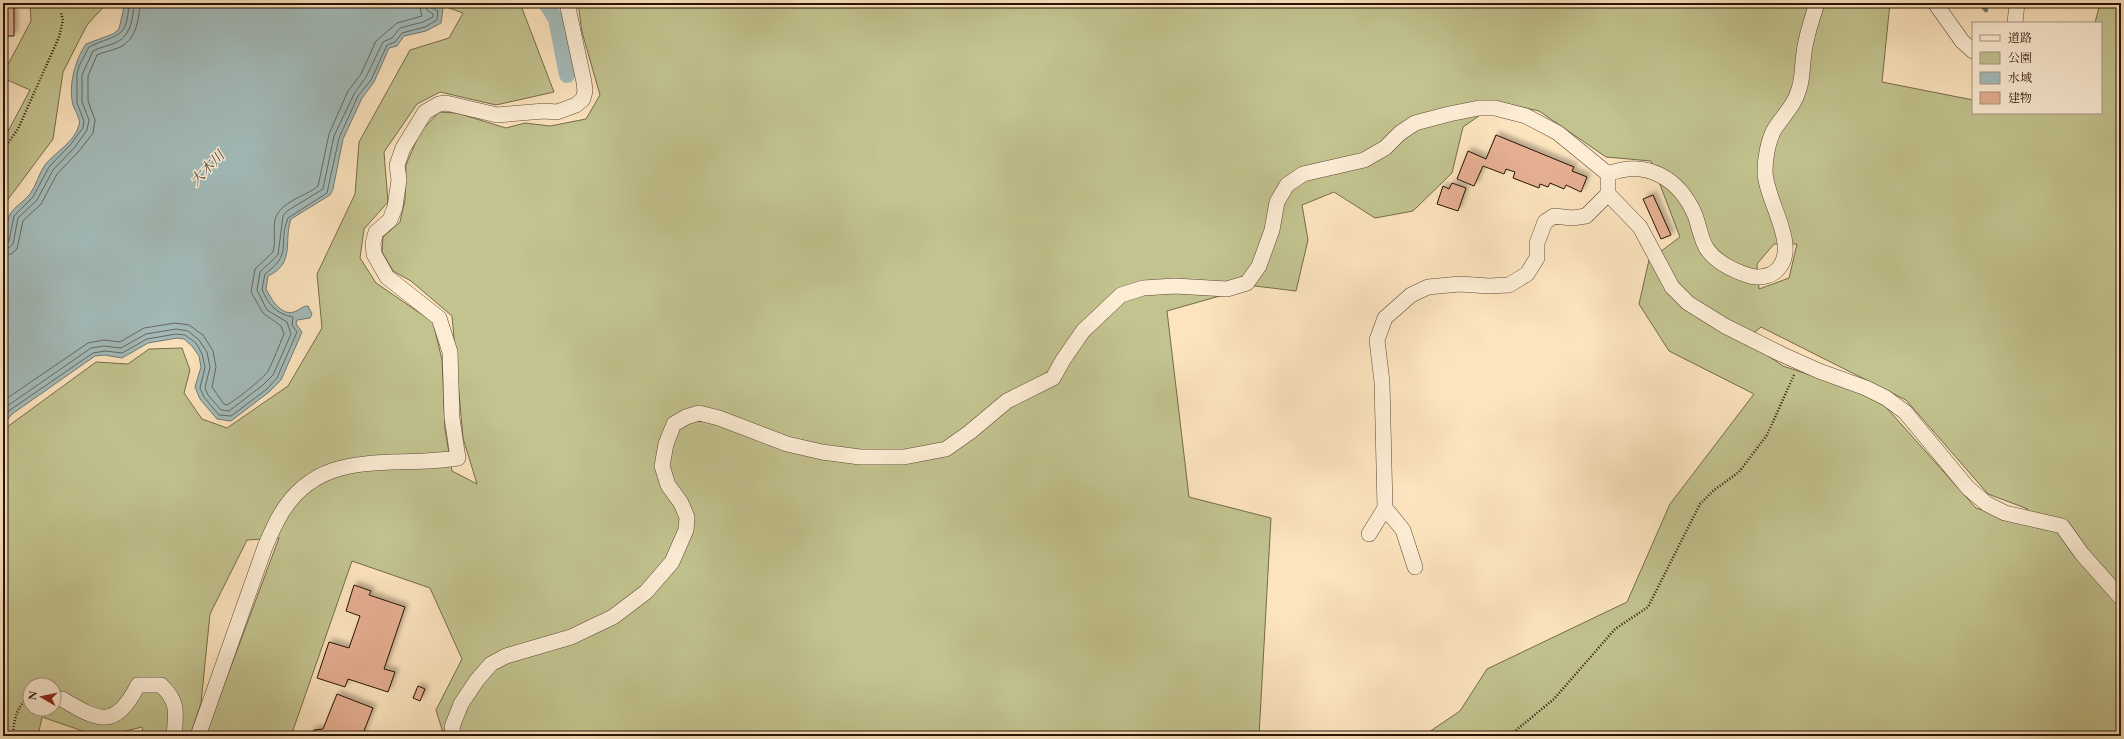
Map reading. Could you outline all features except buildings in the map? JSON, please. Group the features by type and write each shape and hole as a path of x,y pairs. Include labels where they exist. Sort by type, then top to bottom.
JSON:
{"street":[{"path":"198,736 265,547 279,518 295,497 310,482 327,471 348,465 419,462 458,458 452,418 450,352 439,318 386,277 374,254 373,243 376,232 390,220 395,208 399,180 397,165 414,128 425,112 446,102 497,115 544,111 558,112 576,106 583,99 585,91 584,82 567,3"},
{"path":"1608,174 1623,168 1630,168 1642,169 1664,176 1682,193 1694,214 1707,249 1724,265 1740,273 1753,276 1766,276 1776,272 1783,262 1786,251 1784,235 1768,190 1765,172 1768,151 1774,130 1792,106 1800,87 1804,52 1817,3"},
{"path":"1935,3 1962,41 1972,50"},
{"path":"2014,22 2017,3"},
{"path":"453,736 452,727 461,704 477,680 492,664 506,656 571,637 613,618 646,592 672,562 686,530 687,517 681,503 668,484 662,466 666,444 674,424 686,417 700,413 719,418 787,444 822,452 860,457 904,457 946,448 970,432 1007,401 1053,378 1062,360 1083,331 1121,295 1143,288 1175,286 1227,289 1247,283 1259,266 1270,237 1277,202 1287,185 1298,177 1303,174 1364,160 1385,148 1400,133 1415,123 1448,114 1479,108 1495,108 1526,116 1558,134 1608,174"},
{"path":"1608,174 1608,194 1640,227 1672,287 1688,302 1725,326 1819,371 1866,388 1898,408 1935,447 1968,488 1987,504 2005,513 2062,526 2082,554 2121,598"},
{"path":"1369,534 1385,508 1382,382 1377,340 1385,318 1411,295 1428,287 1460,284 1488,286 1509,284 1527,274 1537,258 1537,243 1545,222 1554,216 1572,218 1586,216 1608,194"},
{"path":"1385,508 1403,530 1415,568"},
{"path":"62,699 90,715 107,718 119,713 131,700 138,685 161,685 170,694 177,710 174,736"}],"path":[{"path":"3,150 18,128 59,36 63,20 61,13"},
{"path":"1509,736 1554,700 1616,629 1648,607 1700,504 1714,490 1740,472 1767,435 1800,362"},
{"path":"13,736 14,722 22,702"}],"green space":[{"path":"30,3 107,3 87,25 63,72 53,139 3,206 3,136 5,137 30,90 3,78 3,74 31,21"},
{"path":"435,3 520,3 554,92 496,105 440,92 417,104 384,152 388,202 364,229 360,258 376,283 433,322 442,360 445,429 452,471 477,484 463,438 452,316 411,281 393,271 382,252 383,237 400,222 405,200 406,165 420,132 439,112 457,113 506,128 525,123 550,126 586,119 600,95 582,32 578,3 1890,3 1882,82 1972,100 1972,114 2102,114 2102,22 2095,22 2100,3 2121,3 2121,736 1423,736 1460,711 1487,669 1627,602 1670,504 1754,394 1669,351 1639,304 1649,260 1680,237 1651,161 1606,157 1539,111 1499,102 1463,127 1452,173 1413,211 1375,218 1334,192 1302,205 1308,240 1296,291 1255,286 1167,311 1189,497 1271,518 1259,736 444,736 436,710 462,659 430,588 352,561 291,736 205,736 279,538 247,540 210,614 201,703 190,736 144,736 142,727 106,736 97,736 42,717 38,736 3,736 3,432 7,427 96,362 128,364 149,349 182,348 190,370 184,393 202,419 227,428 288,386 322,328 317,274 355,194 359,142 410,50 449,38 463,13","holes":["1774,244 1797,244 1789,278 1759,289 1757,264","1761,327 1906,400 1988,494 2028,509 2015,521 1976,508 1885,406 1852,389 1783,366 1745,340"]}],"water":[{"path":"125,3 429,3 443,8 441,23 426,31 404,36 397,46 389,48 374,82 362,98 343,139 333,189 330,195 291,219 285,258 277,271 268,276 266,289 280,309 289,313 308,306 312,314 310,318 297,320 296,324 302,332 281,380 269,392 231,421 217,419 200,399 195,387 201,367 199,356 192,346 184,339 177,338 148,343 122,358 104,355 95,356 12,414 3,425 3,243 6,236 9,217 12,211 30,194 45,165 69,142 77,131 79,120 73,105 71,90 76,65 86,44 113,34 119,29"}],"waterway":[{"name":"大木川","path":"546,3 556,19 567,75"},
{"path":"1980,3 1986,10"}]}
